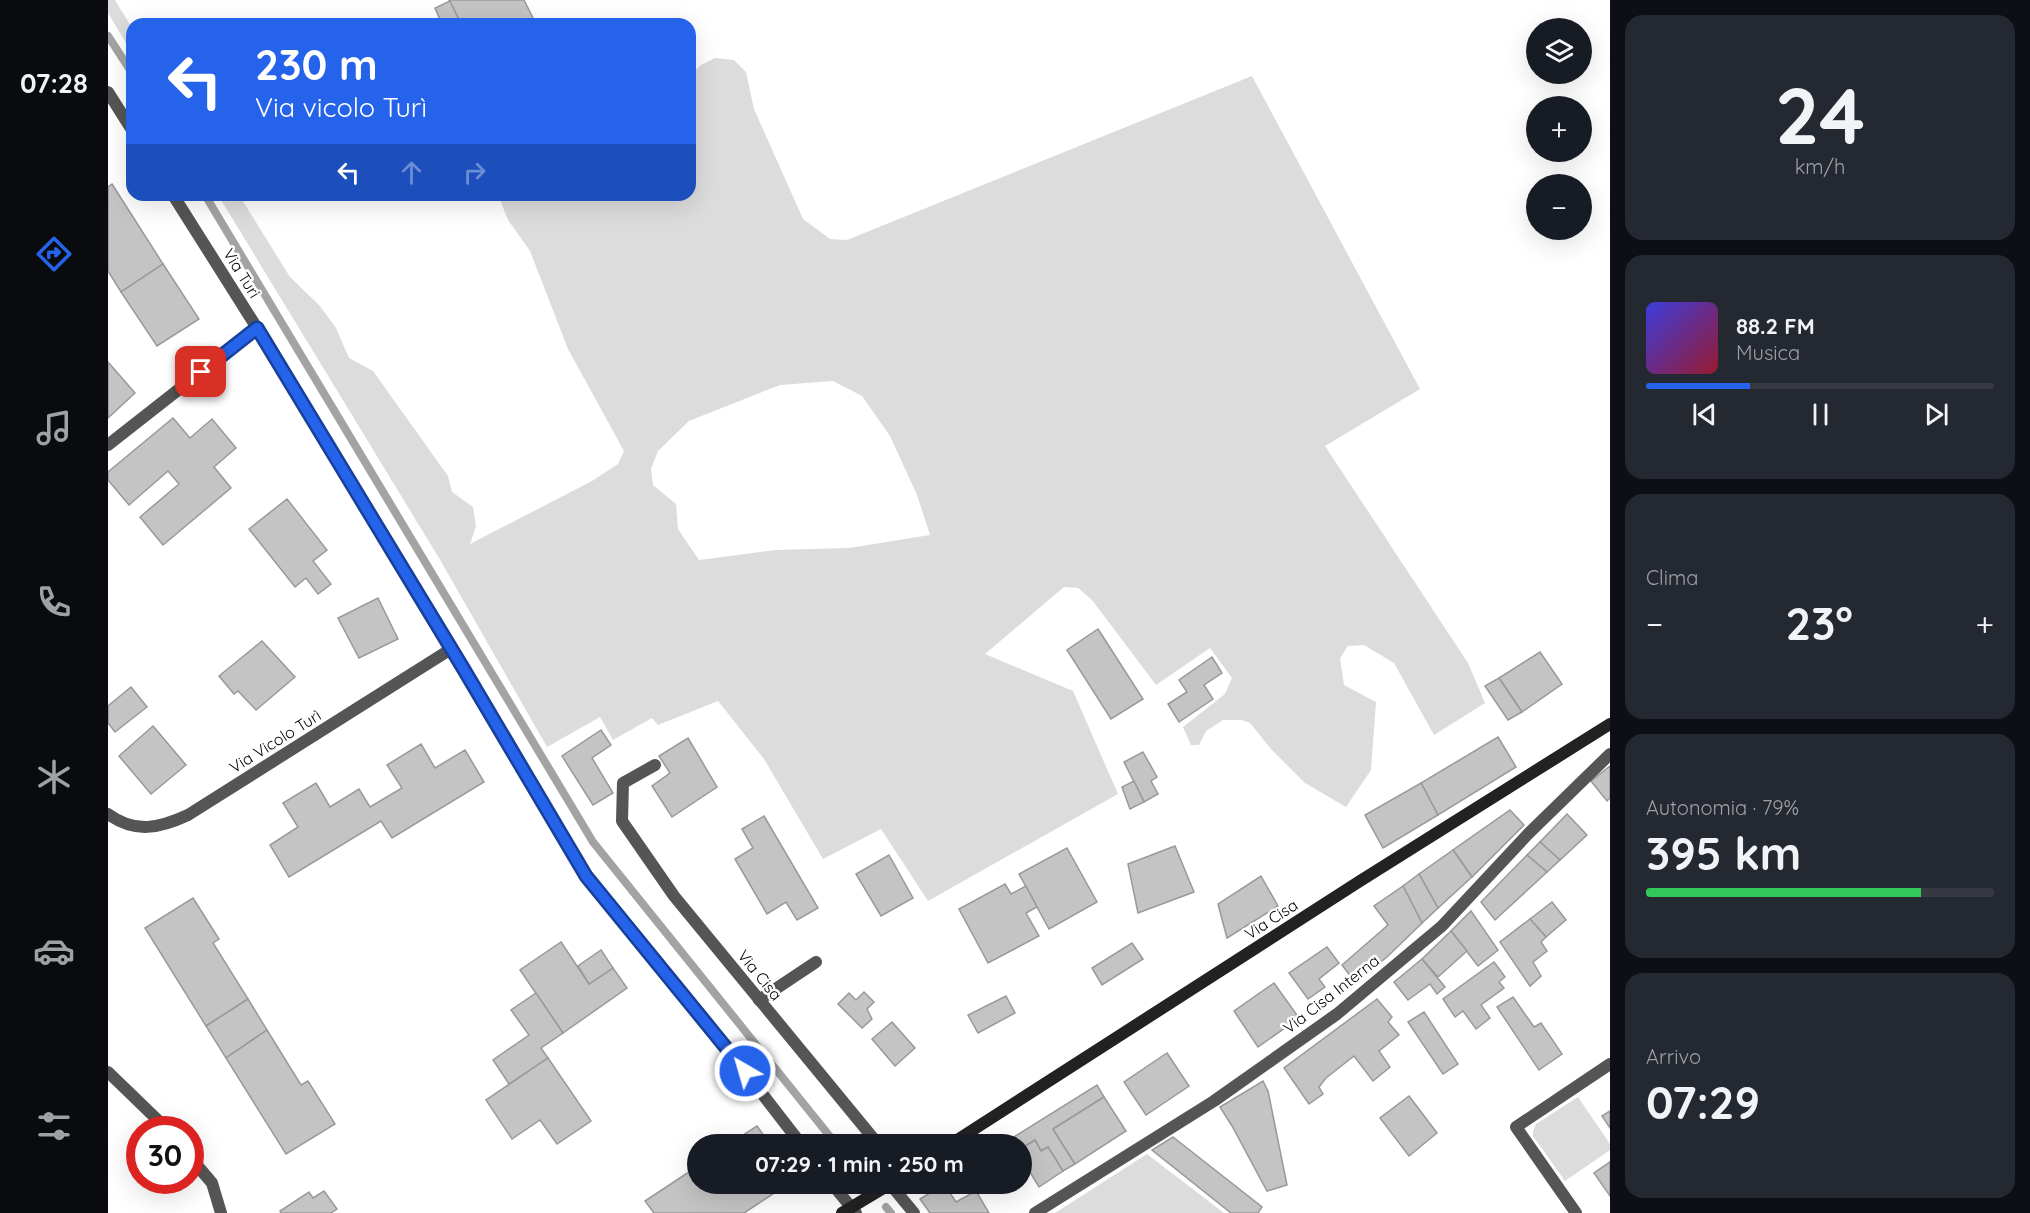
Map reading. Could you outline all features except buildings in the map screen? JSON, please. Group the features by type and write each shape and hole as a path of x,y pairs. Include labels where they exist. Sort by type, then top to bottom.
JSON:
{"street":[{"path":"108,92 126,120"},
{"name":"Via Turi","path":"177,201 257,328 586,876 702,1016 793,1134"},
{"path":"108,445 257,328"},
{"name":"Via Vicolo Turì","path":"108,814 115,820 141,829 169,824 199,809 451,649"},
{"name":"Via Cisa","path":"967,1134 1360,881 1610,724"},
{"name":"Via Cisa Interna","path":"1035,1213 1214,1101 1337,1014 1442,926 1528,834 1610,754"},
{"name":"Via Cisa","path":"655,765 623,783 622,820 674,896 870,1134"},
{"path":"759,1000 816,962"},
{"path":"1576,1213 1516,1127 1610,1064"},
{"path":"108,1072 154,1116"},
{"path":"204,1174 212,1183 222,1213"},
{"path":"839,1194 850,1211 875,1194"},
{"path":"898,1194 914,1213"}],"shaded area":[{"path":"108,0 115,0 126,18 126,43 108,13"},
{"path":"715,58 734,60 746,72 754,109 803,219 830,239 847,240 1252,76 1420,389 1325,446 1468,663 1485,703 1434,735 1394,663 1364,645 1348,646 1340,658 1344,685 1376,702 1371,770 1346,807 1305,783 1271,749 1250,723 1242,720 1223,720 1206,731 1199,745 1191,745 1183,727 1225,694 1232,678 1210,648 1156,685 1092,600 1078,588 1064,587 985,654 1073,691 1118,794 928,901 881,829 823,859 764,759 718,701 658,725 652,718 613,740 600,717 547,747 439,558 222,201 243,201 290,277 320,306 336,328 349,358 373,371 448,476 452,492 473,507 476,526 470,544 592,481 618,464 624,451 568,349 530,251 508,220 500,201 696,201 696,70","holes":["833,381 862,396 890,436 917,495 930,535 849,548 776,550 699,560 678,529 676,504 653,485 651,469 658,451 689,421 780,385"]},
{"path":"1578,1097 1610,1144 1610,1150 1565,1181 1533,1136 1533,1131 1536,1124"},
{"path":"1147,1154 1224,1213 1055,1213"}],"waterway":[{"path":"108,36 126,64"},
{"path":"209,201 593,842 828,1134"},
{"path":"886,1207 891,1213"}],"route":[{"path":"201,372 257,328 586,876 745,1071"}]}
